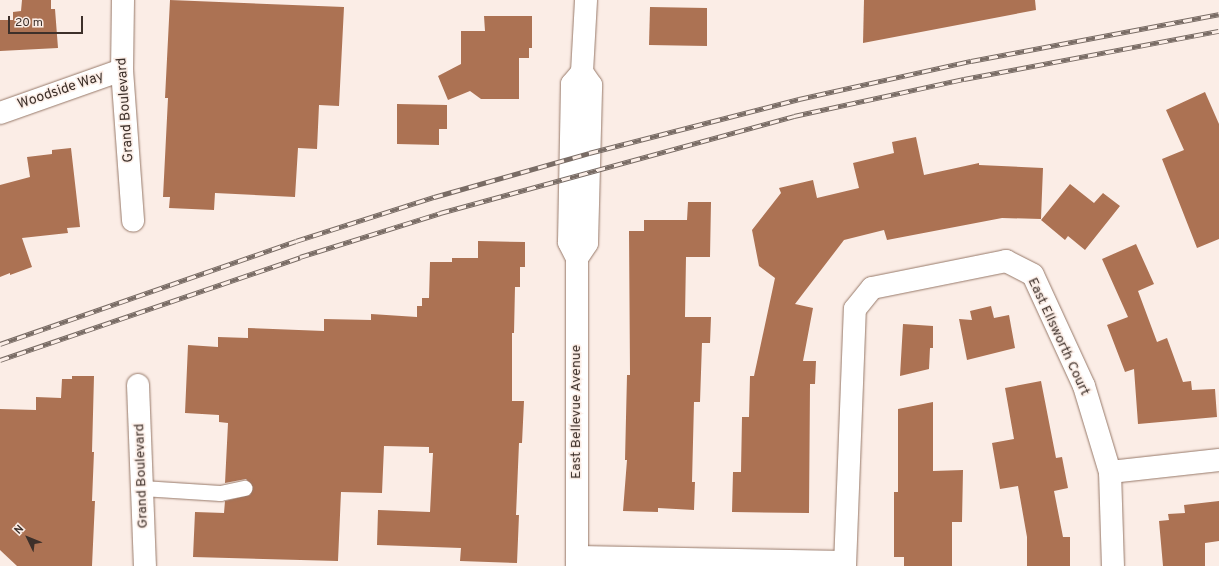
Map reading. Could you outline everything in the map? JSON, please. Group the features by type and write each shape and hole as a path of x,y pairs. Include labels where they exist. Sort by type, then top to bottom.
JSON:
{"street":[{"name":"Grand Boulevard","path":"124,0 122,70 133,221"},
{"name":"East Bellevue Avenue","path":"577,561 577,258 569,242 572,84 582,72 586,0"},
{"name":"Woodside Way","path":"0,113 122,70"},
{"name":"East Ellsworth Court","path":"845,564 855,309 872,288 1006,261 1033,275 1084,386 1110,472 1113,566"},
{"name":"Grand Boulevard","path":"138,385 145,566"},
{"path":"1110,472 1219,460"},
{"path":"577,561 845,564"}],"lane":[{"path":"142,488 220,492 244,488"}],"building":[{"path":"22,0 51,0 51,9 55,9 58,48 0,51 0,20 13,20 13,12 21,11"},
{"path":"170,0 344,7 339,106 319,105 317,149 298,148 295,197 215,193 214,210 169,208 170,197 163,197 168,98 165,98"},
{"path":"864,0 1035,0 1036,10 863,43"},
{"path":"650,7 707,8 707,46 649,45"},
{"path":"484,16 532,16 532,48 529,48 529,58 519,58 519,99 481,99 470,91 448,100 438,76 461,64 461,31 485,31"},
{"path":"1205,92 1219,124 1219,239 1197,248 1162,159 1184,150 1166,110"},
{"path":"397,104 447,105 447,129 439,129 439,145 397,144"},
{"path":"916,137 924,175 979,163 979,165 1043,168 1041,219 1002,218 887,240 884,230 844,240 795,304 813,308 803,361 816,361 815,384 810,384 809,513 732,512 733,472 741,472 742,417 749,417 750,376 754,376 775,278 759,266 752,230 781,193 779,188 813,180 817,198 859,188 853,163 894,153 892,142"},
{"path":"71,148 80,227 67,228 68,233 22,238 32,267 0,277 0,185 30,177 27,157 52,154 52,150"},
{"path":"1070,184 1094,203 1103,193 1120,206 1085,250 1068,236 1065,240 1041,220"},
{"path":"688,202 711,202 710,257 686,257 685,317 711,317 710,343 702,343 700,402 694,402 692,482 695,482 694,510 658,508 658,512 623,511 627,460 625,460 627,375 630,375 629,231 644,231 644,220 687,220"},
{"path":"478,241 525,242 525,267 520,267 520,287 515,287 514,333 512,333 512,401 524,401 522,443 519,443 516,515 519,515 517,563 460,561 461,548 377,545 378,510 430,512 433,453 429,453 429,447 384,446 382,493 341,492 338,561 193,557 195,512 224,513 225,501 250,495 253,487 246,479 225,483 228,423 219,422 219,415 185,413 188,345 218,347 218,337 248,338 248,328 324,331 324,319 371,320 371,314 417,317 417,306 422,306 422,298 429,298 430,262 452,262 452,258 478,258"},
{"path":"1136,244 1154,284 1138,291 1157,342 1167,338 1183,382 1191,381 1192,390 1215,389 1217,417 1138,424 1134,369 1125,372 1107,325 1128,317 1102,259"},
{"path":"991,306 994,318 1009,315 1015,348 967,360 959,319 972,320 970,311"},
{"path":"903,324 933,326 933,348 930,348 929,369 900,376"},
{"path":"72,376 94,376 92,452 94,452 92,501 95,501 92,566 17,566 0,550 0,409 36,410 36,397 61,398 62,379 72,379"},
{"path":"1041,381 1056,458 1062,457 1068,488 1054,491 1063,537 1070,537 1070,566 1027,566 1027,537 1018,486 1000,489 992,443 1014,439 1005,388"},
{"path":"933,402 933,471 963,470 962,522 952,522 952,566 904,566 904,557 894,557 894,492 898,492 898,409"},
{"path":"1219,501 1219,541 1205,543 1205,566 1163,566 1159,521 1169,520 1168,514 1185,513 1184,505"}],"railway":[{"path":"0,344 296,241 434,197 589,153 799,99 971,61 1219,14"},
{"path":"0,360 300,257 440,213 794,116 964,79 1219,31"}]}
